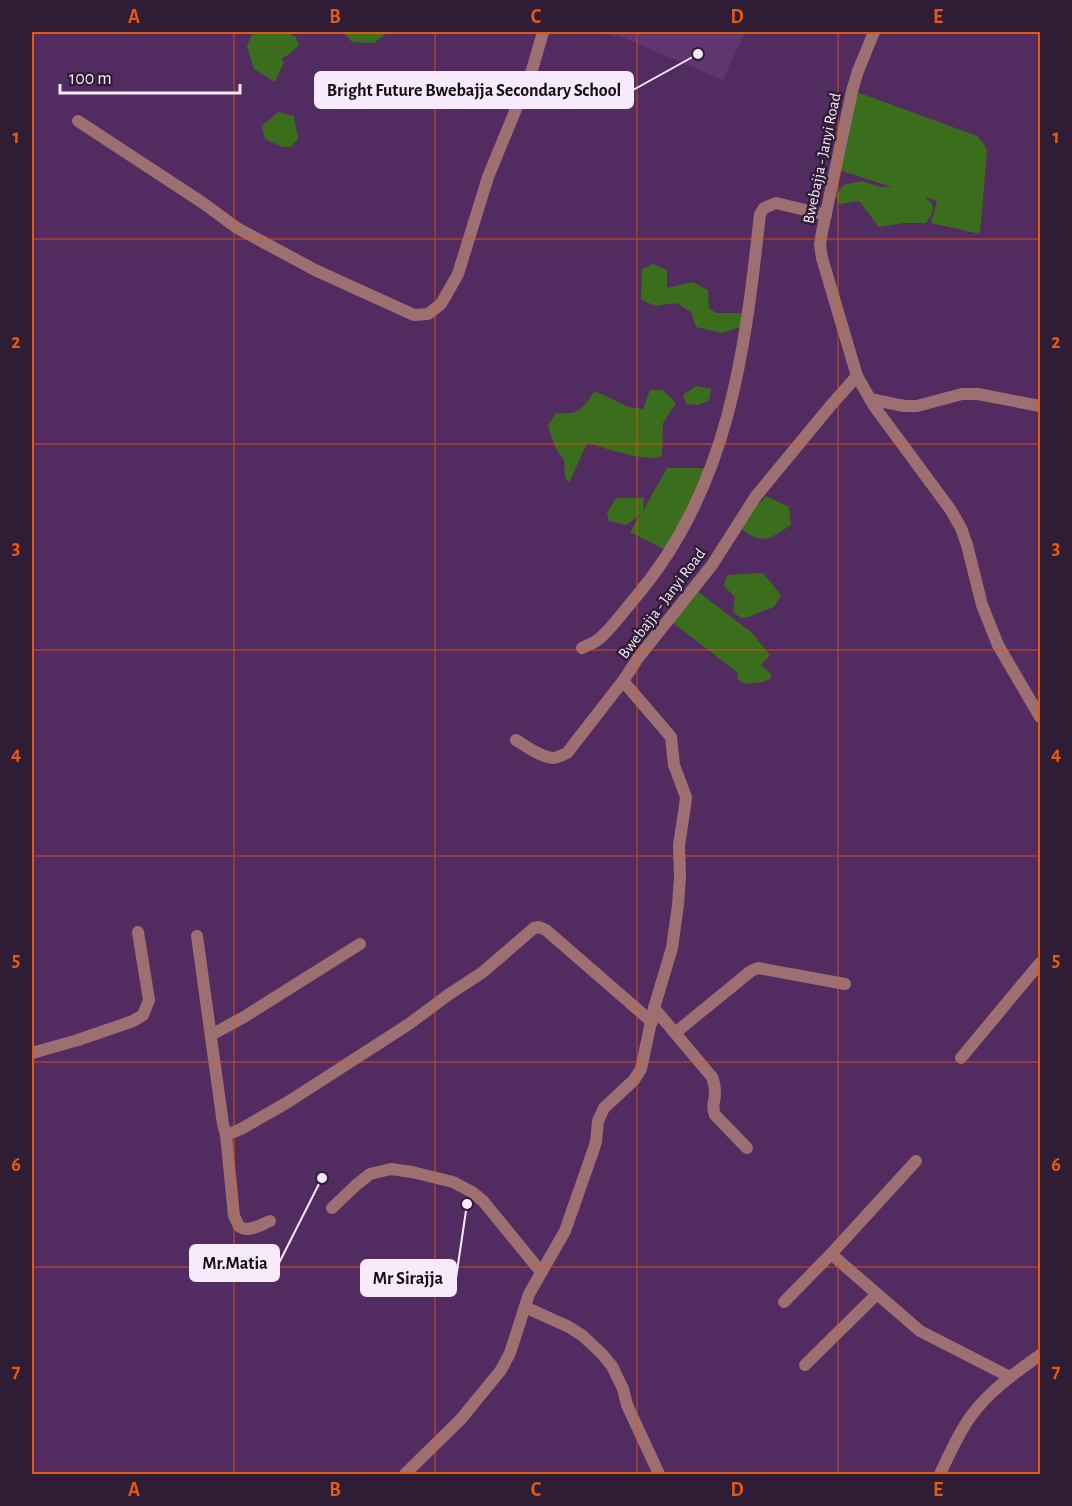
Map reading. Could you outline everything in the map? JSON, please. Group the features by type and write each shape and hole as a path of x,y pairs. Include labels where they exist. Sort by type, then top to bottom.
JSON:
{"street":[{"path":"78,121 204,203 244,232 315,270 414,315 428,314 441,304 458,274 488,177 532,70 543,32"},
{"name":"Bwebajja - Janyi Road","path":"405,1474 461,1419 501,1370 510,1353 529,1294 559,1243 572,1213 596,1142 598,1121 604,1108 634,1080 641,1069 654,1008 672,948 680,877 679,845 686,797 674,765 671,737 623,681 638,658 712,565 756,496 857,376 820,245 853,88 874,32"},
{"path":"582,648 598,640 649,581 675,543 712,465 740,367 751,301 760,214 764,208 776,203 826,215"},
{"path":"857,376 893,433 950,509 961,528 982,605 998,645 1041,717"},
{"path":"870,399 904,406 917,406 962,394 978,394 1041,406"},
{"path":"516,740 552,758 567,753 623,681"},
{"path":"226,1135 241,1130 288,1102 409,1024 483,972 537,927 546,930 652,1022"},
{"path":"32,1053 134,1021 143,1015 149,1000 138,932"},
{"path":"197,936 226,1135 234,1216 239,1226 244,1229 270,1221"},
{"path":"211,1035 244,1017 360,944"},
{"path":"961,1058 1041,963"},
{"path":"675,1033 751,970 758,968 845,984"},
{"path":"654,1008 712,1077 715,1096 712,1104 715,1116 747,1148"},
{"path":"784,1302 916,1161"},
{"path":"332,1208 370,1174 391,1169 453,1182 483,1201 541,1272"},
{"path":"831,1254 920,1331 1010,1377"},
{"path":"805,1365 877,1294"},
{"path":"525,1306 583,1336 612,1366 623,1389 627,1405 659,1474"},
{"path":"940,1474 970,1417 990,1393 1041,1355"}],"shaded area":[{"path":"602,32 745,32 723,80 617,35 615,37"}],"green space":[{"path":"253,32 286,32 296,37 299,45 281,59 284,62 275,82 254,69 247,46"},
{"path":"343,32 387,32 374,43 352,42"},
{"path":"857,92 977,136 984,144 987,151 980,234 931,223 937,201 925,197 933,205 932,214 926,223 904,223 879,227 859,201 839,204 836,196 843,185 862,181 880,187 892,187 839,170"},
{"path":"278,112 294,116 298,139 291,147 282,147 265,139 262,126"},
{"path":"653,264 667,270 667,288 692,282 708,290 709,308 716,313 741,313 743,321 740,327 722,333 696,327 691,312 676,303 656,306 641,300 642,269"},
{"path":"696,386 711,389 709,400 699,405 686,404 683,395"},
{"path":"650,390 663,390 676,403 663,423 662,456 646,458 587,443 569,483 565,477 564,460 556,449 548,426 556,413 564,414 580,410 595,391 628,407 643,409"},
{"path":"667,468 706,468 693,499 666,550 630,532 640,515 626,525 609,521 607,513 616,498 644,498 643,511"},
{"path":"766,496 789,507 791,525 772,536 761,539 742,529 753,510"},
{"path":"763,573 781,595 774,607 741,618 733,612 735,597 724,586 727,575"},
{"path":"697,591 751,632 770,655 761,665 771,674 770,679 744,684 737,679 738,673 672,622"}],"place":[{"name":"Bright Future Bwebajja Secondary School","path":"698,54"},
{"name":"Mr.Matia","path":"322,1178"},
{"name":"Mr Sirajja","path":"467,1204"}]}
